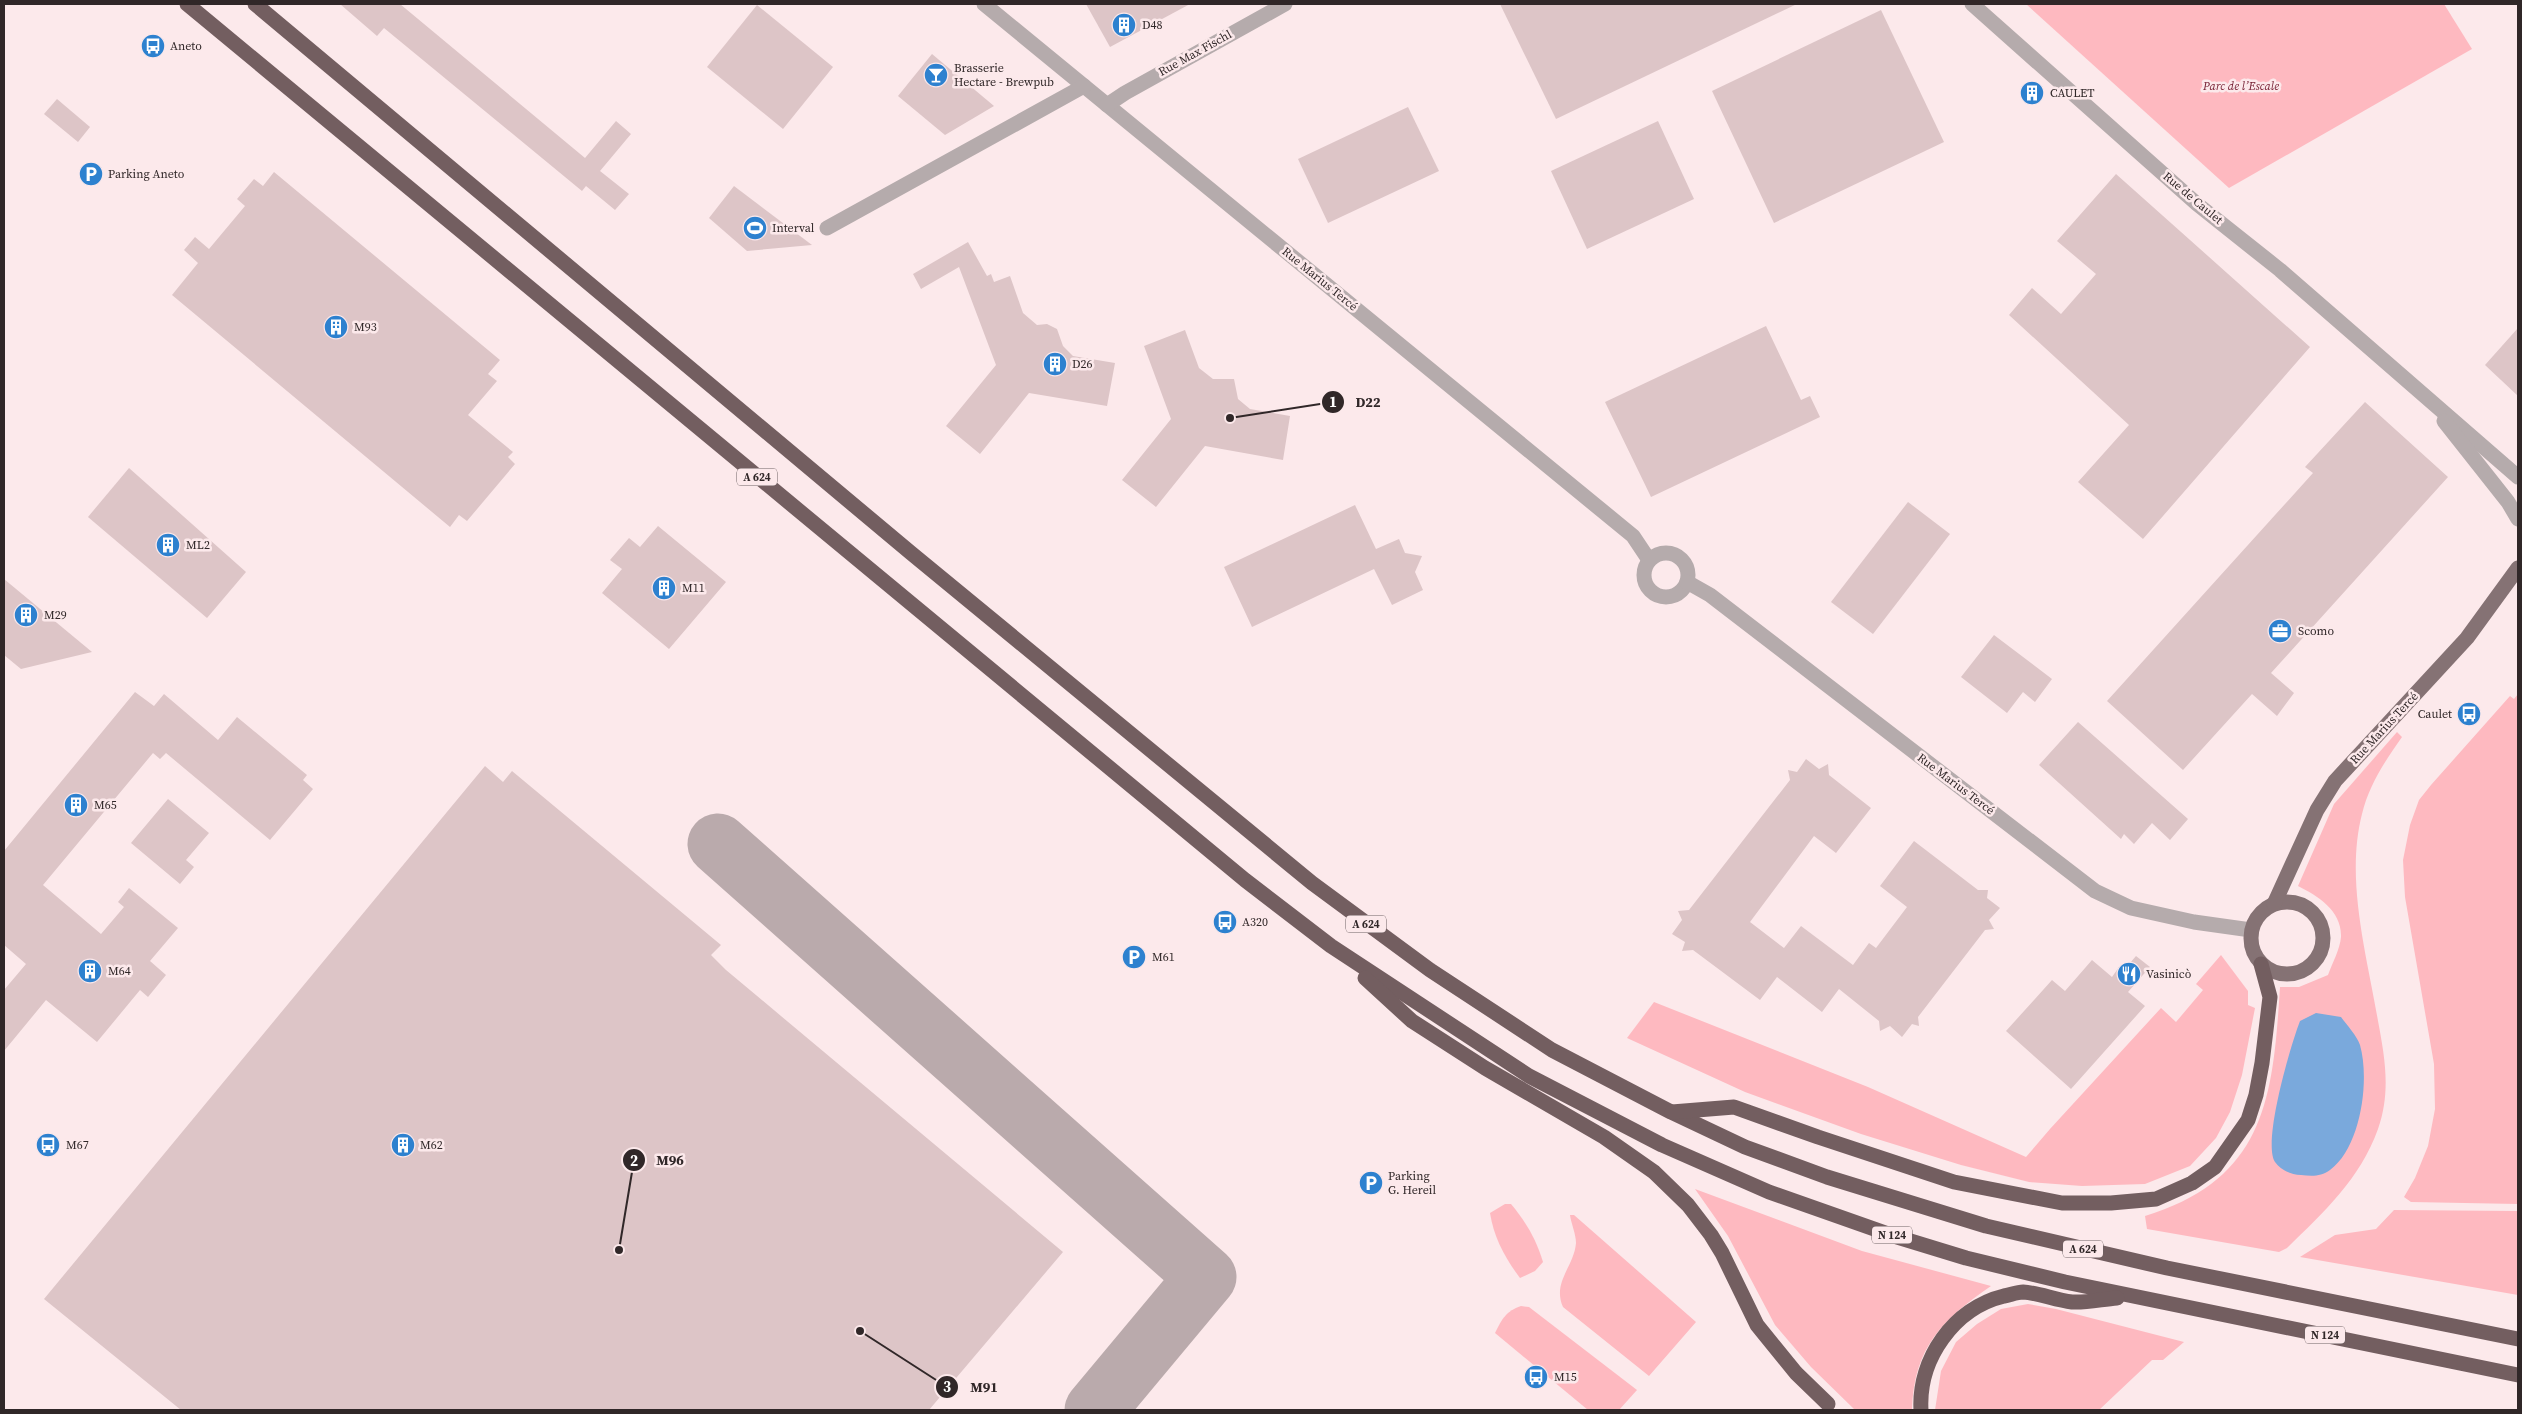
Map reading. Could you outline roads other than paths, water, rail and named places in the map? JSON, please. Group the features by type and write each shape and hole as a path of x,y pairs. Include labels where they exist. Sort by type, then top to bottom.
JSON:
{"highway":[{"name":"A 624","path":"187,4 1237,874 1331,946 1529,1076 1662,1145"},
{"name":"A 624","path":"255,4 911,553 1312,883 1430,970 1552,1050 1671,1112 1745,1147 1809,1171 1986,1226 2167,1268 2514,1338"},
{"path":"1331,946 1412,1021 1485,1068 1604,1137 1654,1172 1688,1205 1711,1235 1757,1325 1796,1373 1832,1408"},
{"path":"1671,1112 1734,1107 1945,1179 2062,1204 2111,1203 2156,1199 2192,1183 2215,1167 2248,1120 2256,1095 2262,1063 2270,997 2261,964"},
{"name":"N 124","path":"1662,1145 1769,1192 1894,1236 1966,1258 2131,1296 2518,1375"},
{"path":"1921,1410 1921,1393 1933,1354 1946,1333 1977,1307 1997,1298 2022,1292 2073,1302 2131,1296"}],"main road":[{"name":"Rue Marius Tercé","path":"2274,904 2317,810 2336,781 2467,638 2518,568"},
{"path":"2286,902 2298,904 2308,909 2322,928 2323,940 2321,951 2307,969 2296,973 2284,974 2271,971 2261,964 2254,954 2250,942 2251,930 2256,919 2264,910 2274,904 2286,902"}],"street":[{"name":"Rue Marius Tercé","path":"984,4 1633,536 1649,560"},
{"name":"Rue Max Fischl","path":"1107,105 1125,92 1285,4"},
{"name":"Rue de Caulet","path":"1972,4 2197,204 2242,238 2418,388 2518,477"},
{"path":"827,228 1084,86"},
{"name":"Rue de Caulet","path":"2418,388 2508,502 2518,519"},
{"path":"1664,553 1680,558 1686,565 1687,582 1682,590 1674,595 1665,597 1656,595 1649,589 1644,574 1649,560 1664,553"},
{"name":"Rue Marius Tercé","path":"1687,582 1710,595 2096,891 2131,908 2194,922 2251,930"}],"water":[{"path":"2316,1013 2341,1017 2357,1038 2363,1059 2363,1094 2356,1130 2341,1159 2323,1174 2312,1176 2297,1175 2283,1170 2275,1162 2272,1151 2272,1135 2279,1093 2300,1021"}],"place":[{"name":"D48","path":"1124,25"},
{"name":"Aneto","path":"153,46"},
{"name":"Brasserie Hectare - Brewpub","path":"936,75"},
{"name":"CAULET","path":"2032,93"},
{"name":"Parking Aneto","path":"91,174"},
{"name":"Interval","path":"755,228"},
{"name":"M93","path":"336,327"},
{"name":"D26","path":"1055,364"},
{"name":"D22","path":"1230,418"},
{"name":"ML2","path":"168,545"},
{"name":"M11","path":"664,588"},
{"name":"M29","path":"26,615"},
{"name":"Scomo","path":"2280,631"},
{"name":"Caulet","path":"2469,714"},
{"name":"M65","path":"76,805"},
{"name":"A320","path":"1225,922"},
{"name":"M61","path":"1134,957"},
{"name":"M64","path":"90,971"},
{"name":"Vasinicò","path":"2129,974"},
{"name":"M67","path":"48,1145"},
{"name":"M62","path":"403,1145"},
{"name":"Parking G. Hereil","path":"1371,1183"},
{"name":"M96","path":"619,1250"},
{"name":"M91","path":"860,1331"},
{"name":"M15","path":"1536,1377"}],"park label":[{"name":"Parc de l’Escale","path":"2241,86"}]}
